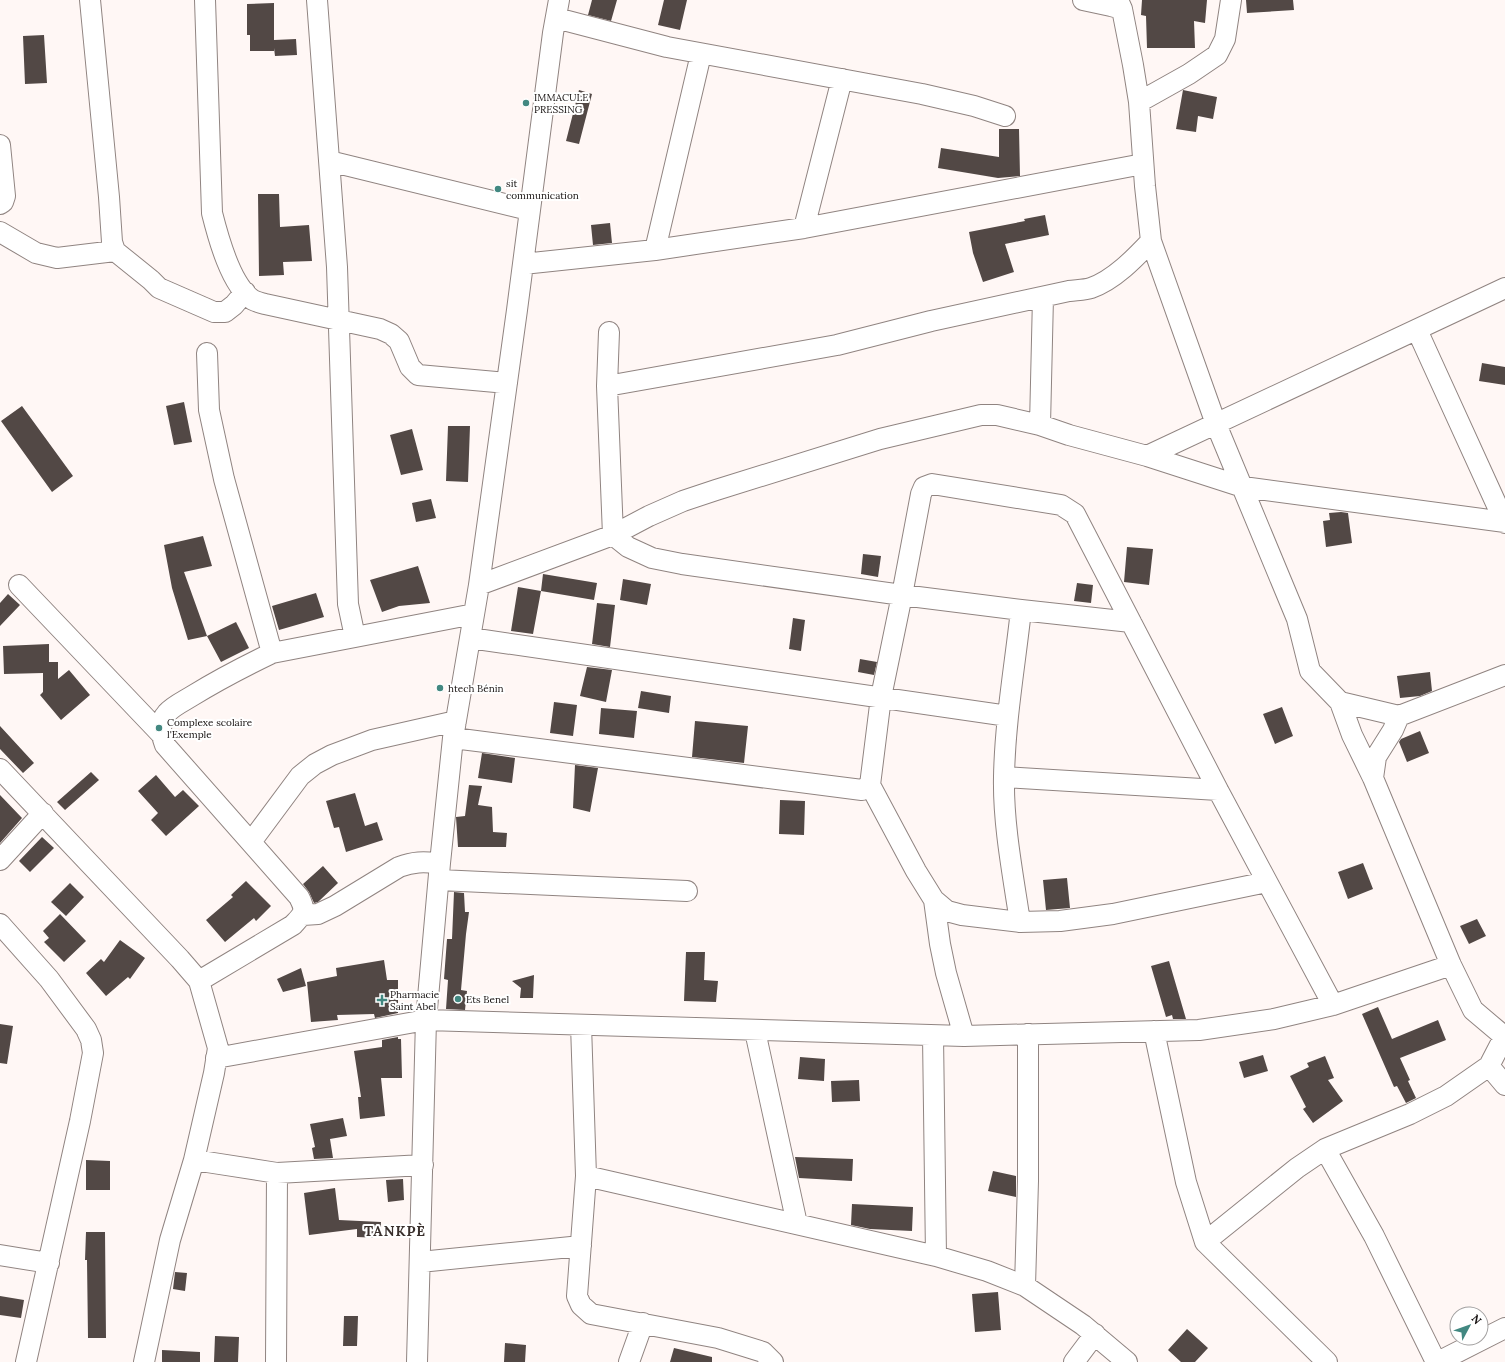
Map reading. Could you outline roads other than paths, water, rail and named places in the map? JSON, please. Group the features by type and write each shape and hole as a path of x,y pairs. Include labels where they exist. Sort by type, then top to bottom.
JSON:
{"street":[{"path":"90,0 112,242 115,251 151,280 158,288 214,312 225,312 234,305 245,292"},
{"path":"205,0 212,213 221,247 235,278 245,292 252,299 265,304 338,319 380,329 391,334 399,341 410,367 418,375 507,383"},
{"path":"317,0 337,267 346,577 348,604 355,637"},
{"path":"1083,0 1120,5 1133,65 1138,102 1150,241 1216,424 1297,619 1310,671 1340,702 1352,735 1373,778 1451,965 1473,1010 1504,1037 1489,1066 1446,1096 1410,1114 1324,1149 1297,1168 1205,1242"},
{"path":"1138,102 1189,74 1216,55 1225,39 1231,0"},
{"path":"418,1362 426,1020 439,871 455,730 479,585 529,210 558,9 667,47 842,79 974,106 1005,116"},
{"path":"655,250 702,54"},
{"path":"804,228 842,79"},
{"path":"0,146 5,196 3,202 0,204"},
{"path":"329,161 529,210"},
{"path":"523,264 655,250 804,228 1143,164"},
{"path":"0,232 36,253 57,258 115,251"},
{"path":"607,386 837,345 931,321 1069,291 1090,288 1122,269 1137,256 1150,241"},
{"path":"1147,456 1505,288"},
{"path":"1040,425 1043,297"},
{"path":"1416,330 1505,523"},
{"path":"609,332 607,386 613,535 628,547 652,558 682,564 902,595 1131,622"},
{"path":"207,353 210,418 238,536 272,653"},
{"path":"479,585 613,535 649,516 683,501 880,439 981,415 997,415 1040,425 1069,435 1147,456 1243,487 1505,523"},
{"path":"1267,882 1114,914 1060,921 1020,922 962,915 947,911 934,900 916,871 870,785 881,697 921,494 924,487 932,484 1061,505 1068,508 1075,514 1218,790 1333,1005"},
{"path":"19,585 161,734"},
{"path":"1020,922 1006,820 1004,777 1008,716 1021,610"},
{"path":"200,981 293,925 303,914 304,906 299,898 251,842 165,745 161,734 161,723 167,713 180,703 217,681 272,653 474,614"},
{"path":"470,638 1008,716"},
{"path":"1340,702 1399,716 1505,675"},
{"path":"1373,778 1376,757 1399,716"},
{"path":"251,842 300,776 315,764 332,755 372,740 455,730 862,790 870,785"},
{"path":"0,769 200,981 218,1048 194,1160 170,1240 144,1362"},
{"path":"1004,777 1218,790"},
{"path":"0,860 43,814"},
{"path":"303,914 318,914 335,906 399,867 408,863 417,862 439,871 687,891"},
{"path":"934,900 940,944 946,973 964,1036"},
{"path":"0,924 50,979 86,1029 91,1040 93,1053 80,1121 26,1362"},
{"path":"216,1058 426,1020 933,1036 1206,1029 1274,1018 1333,1005 1451,965"},
{"path":"581,1025 586,1176 577,1296 581,1305 591,1314 718,1338 746,1346 763,1352 773,1362"},
{"path":"755,1030 797,1224"},
{"path":"1154,1031 1186,1182 1205,1242 1326,1362"},
{"path":"1025,1286 1028,1181 1028,1034"},
{"path":"933,1036 936,1256"},
{"path":"1489,1066 1505,1085"},
{"path":"1324,1149 1374,1236 1437,1362 1504,1331"},
{"path":"194,1160 277,1173 423,1165"},
{"path":"276,1362 277,1173"},
{"path":"586,1176 936,1256 987,1271 1025,1286 1095,1334 1127,1362"},
{"path":"420,1262 581,1246"},
{"path":"0,1255 49,1263"},
{"path":"629,1362 643,1323"},
{"path":"1074,1362 1095,1334"}],"place":[{"name":"IMMACULE PRESSING","path":"526,103"},
{"name":"sit communication","path":"498,189"},
{"name":"htech Bénin","path":"440,688"},
{"name":"Complexe scolaire l'Exemple","path":"159,728"},
{"name":"Ets Benel","path":"458,999"},
{"name":"Pharmacie Saint Abel","path":"382,1000"}],"district":[{"name":"TANKPÈ","path":"395,1231"}]}
